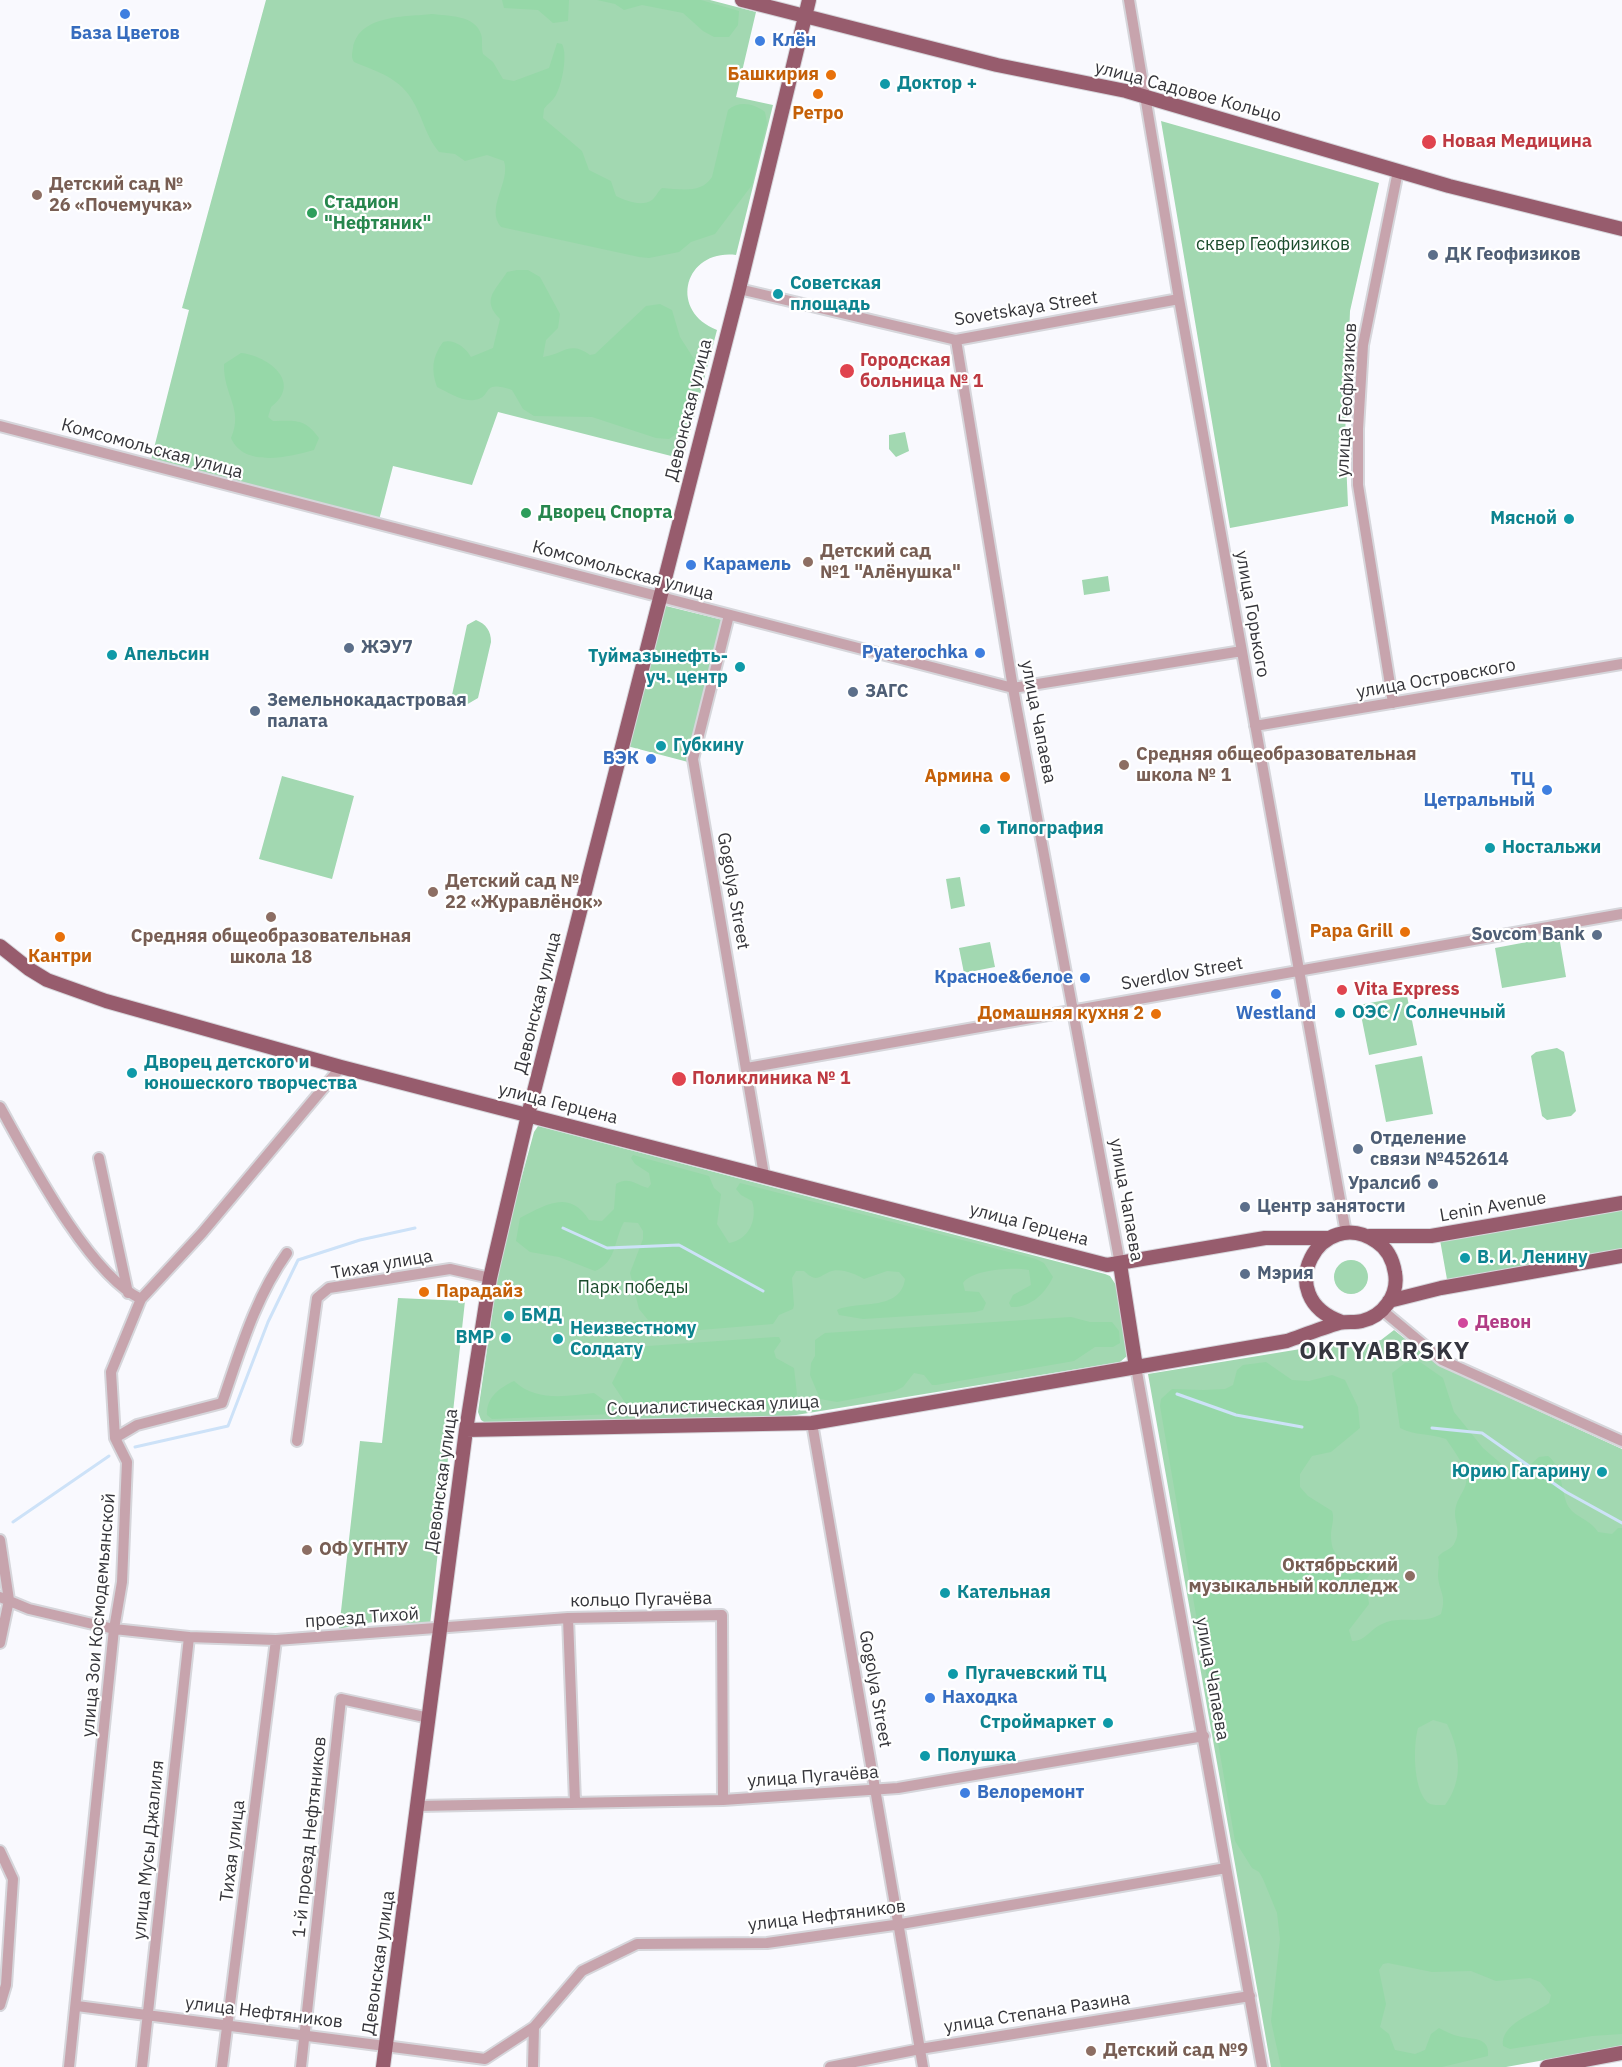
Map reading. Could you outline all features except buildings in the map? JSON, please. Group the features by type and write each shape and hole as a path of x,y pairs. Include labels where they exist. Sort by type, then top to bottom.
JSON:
{"main road":[{"name":"улица Садовое Кольцо","path":"742,0 997,65 1145,96 1449,186 1622,229"},
{"name":"Девонская улица","path":"383,2067 429,1718 445,1629 466,1430 490,1278 528,1115 739,289 809,0"},
{"name":"улица Герцена","path":"0,946 28,969 66,989 106,1001 341,1067 1107,1265 1120,1264"},
{"name":"Lenin Avenue","path":"1369,1236 1431,1236 1622,1203"},
{"path":"1120,1264 1265,1238 1328,1238 1346,1233 1369,1236 1384,1248 1394,1264 1396,1277 1386,1306"},
{"path":"1328,1238 1311,1256 1307,1267 1306,1285 1313,1302 1320,1311 1342,1322"},
{"path":"1136,1367 1287,1341 1342,1322 1361,1322 1386,1306 1441,1288 1622,1256"},
{"name":"улица Чапаева","path":"1120,1264 1136,1367"},
{"name":"Социалистическая улица","path":"466,1430 812,1423 1136,1367"},
{"path":"1547,2067 1622,2053"}],"street":[{"name":"улица Горького","path":"1129,0 1179,299 1346,1233"},
{"name":"улица Геофизиков","path":"1393,703 1358,486 1358,440 1363,345 1398,171"},
{"name":"Sovetskaya Street","path":"739,289 956,340 1179,299"},
{"name":"улица Чапаева","path":"956,340 1013,688 1120,1264"},
{"name":"Комсомольская улица","path":"0,426 1013,688 1242,651"},
{"name":"Gogolya Street","path":"729,615 693,759 764,1175"},
{"name":"улица Островского","path":"1255,726 1622,664"},
{"name":"Sverdlov Street","path":"747,1068 1622,914"},
{"path":"0,956 28,969"},
{"name":"улица Зои Космодемьянской","path":"69,2067 114,1629 122,1582 128,1499 127,1462 115,1438 111,1372 141,1299 202,1233 341,1067"},
{"path":"0,1107 50,1195 110,1277 129,1293 141,1299"},
{"path":"99,1158 129,1293"},
{"path":"115,1438 137,1425 222,1403 249,1322 273,1274 288,1253"},
{"name":"Тихая улица","path":"297,1441 317,1298 329,1288 450,1269 490,1278"},
{"path":"1386,1306 1442,1360 1622,1441"},
{"name":"улица Чапаева","path":"1136,1367 1262,2067"},
{"name":"Gogolya Street","path":"812,1423 901,1924 923,2067"},
{"path":"0,1540 4,1598 0,1643"},
{"name":"проезд Тихой","path":"4,1598 29,1609 114,1629 189,1637 276,1640 445,1629"},
{"name":"кольцо Пугачёва","path":"445,1629 568,1618 722,1615 723,1800"},
{"path":"568,1618 575,1802"},
{"name":"улица Мусы Джалиля","path":"142,2067 189,1637"},
{"name":"Тихая улица","path":"222,2067 276,1640"},
{"name":"1-й проезд Нефтяников","path":"302,2067 341,1699 429,1718"},
{"name":"улица Пугачёва","path":"419,1806 723,1800 898,1788 1204,1736"},
{"path":"0,1851 13,1879 6,1985 0,2005"},
{"name":"улица Нефтяников","path":"77,2006 485,2059 534,2027 582,1971 637,1944 767,1943 901,1924 1226,1868"},
{"name":"улица Степана Разина","path":"830,2067 920,2049 1250,1996"},
{"path":"532,2067 534,2027"}],"green space":[{"path":"266,0 710,0 756,12 736,97 773,105 736,255 718,256 704,262 694,271 689,283 688,296 692,309 702,321 717,330 683,459 498,412 472,485 393,466 379,520 151,460 189,310 182,308"},
{"path":"502,0 569,0 568,21 553,23 538,10 504,8"},
{"path":"597,0 701,0 739,11 738,25 729,37 714,37 703,31 683,13 642,5 624,10 615,4"},
{"path":"432,14 453,16 473,23 481,34 483,54 493,62 503,79 514,81 549,68 557,43 562,44 564,62 562,77 556,95 544,109 543,118 582,151 589,170 611,181 616,196 644,203 652,200 662,188 690,189 702,186 712,177 728,110 742,104 752,105 765,112 767,123 752,185 715,234 691,242 679,252 649,258 501,227 496,212 504,178 504,161 487,155 465,161 455,154 439,152 406,92 392,79 352,59 357,37 374,23 385,19"},
{"name":"cквер Геофизиков","path":"1161,121 1379,183 1350,311 1345,437 1348,506 1230,528"},
{"path":"528,270 540,277 560,314 558,328 546,340 543,357 571,348 590,355 595,354 646,306 660,304 672,310 680,337 694,359 694,372 685,418 675,435 669,439 656,438 592,417 534,416 523,409 512,390 502,387 491,388 480,399 469,400 437,387 434,364 443,342 459,345 471,357 493,348 500,319 491,306 492,295 507,272"},
{"path":"241,353 262,359 278,372 283,380 284,389 280,398 271,407 268,417 273,421 294,421 309,427 319,438 314,450 268,458 246,454 237,447 231,438 235,419 226,385 224,364"},
{"path":"905,432 909,451 896,457 889,449 889,435"},
{"path":"1108,576 1110,591 1084,595 1082,580"},
{"path":"662,605 723,620 688,762 627,746"},
{"path":"476,620 487,628 491,642 478,698 466,705 452,695 467,625"},
{"path":"282,776 354,796 332,879 259,859"},
{"path":"960,877 965,906 951,909 946,879"},
{"path":"1559,936 1566,977 1502,988 1495,948"},
{"path":"990,942 995,967 964,973 959,948"},
{"path":"1407,996 1417,1045 1369,1055 1359,1005"},
{"path":"1557,1048 1564,1052 1576,1111 1571,1116 1547,1120 1542,1116 1531,1056 1536,1052"},
{"path":"1422,1056 1433,1114 1386,1122 1375,1065"},
{"name":"Парк победы","path":"538,1126 1105,1274 1110,1276 1116,1285 1127,1356 1120,1362 790,1416 487,1424 481,1420 478,1412 501,1253 534,1132"},
{"path":"633,1155 709,1176 714,1188 721,1194 717,1224 729,1243 742,1238 753,1221 752,1201 736,1189 740,1183 1036,1259 1044,1263 1053,1277 1036,1299 1018,1307 1011,1307 1009,1303 1013,1295 1031,1285 1029,1270 1004,1269 975,1275 963,1283 965,1291 979,1292 986,1303 983,1310 863,1319 839,1315 837,1310 887,1301 902,1289 905,1279 899,1272 887,1271 864,1279 842,1271 833,1271 816,1278 804,1271 796,1271 792,1278 793,1309 779,1315 773,1324 639,1335 628,1329 629,1322 648,1320 639,1309 630,1273 643,1239 643,1231 638,1223 624,1222 611,1256 602,1267 595,1271 559,1257 530,1252 516,1241 520,1218 539,1208 565,1202 581,1210 589,1220 602,1221 614,1209 616,1184 629,1181 648,1188 651,1184 649,1173 635,1164 631,1158"},
{"path":"1622,1208 1622,1255 1448,1285 1440,1240"},
{"path":"1351,1260 1363,1265 1368,1277 1363,1289 1351,1294 1339,1289 1334,1277 1339,1265"},
{"path":"398,1298 465,1301 430,1625 382,1620 339,1629 360,1441 382,1443"},
{"path":"1071,1317 1090,1322 1112,1322 1119,1331 1120,1343 1113,1347 1095,1347 1074,1361 936,1385 932,1385 924,1375 914,1373 903,1387 895,1391 837,1402 820,1399 810,1375 811,1363 815,1356 815,1340 825,1333"},
{"path":"1394,1330 1438,1365 1622,1449 1622,2046 1506,2067 1271,2067 1148,1374 1325,1345 1359,1347 1381,1340"},
{"path":"779,1337 781,1341 774,1351 776,1358 794,1368 797,1394 792,1405 637,1413 630,1410 612,1383 628,1351 634,1347"},
{"path":"1266,1362 1292,1380 1309,1381 1332,1375 1345,1380 1358,1407 1360,1428 1331,1452 1312,1456 1300,1474 1300,1487 1308,1496 1332,1511 1332,1544 1338,1556 1348,1560 1370,1559 1373,1561 1373,1569 1364,1584 1369,1604 1349,1630 1352,1641 1360,1640 1376,1627 1388,1622 1425,1619 1441,1614 1443,1598 1438,1576 1438,1557 1454,1545 1457,1535 1455,1511 1466,1483 1464,1470 1458,1456 1446,1439 1400,1428 1392,1373 1405,1363 1420,1362 1443,1378 1454,1412 1483,1448 1506,1468 1523,1471 1539,1457 1548,1456 1556,1466 1567,1504 1573,1512 1598,1532 1612,1534 1618,1528 1622,1528 1622,2034 1592,2036 1510,2049 1503,2046 1507,2031 1520,2020 1549,2003 1551,1995 1540,1982 1530,1978 1496,1981 1471,1971 1432,1972 1388,1963 1383,1964 1379,1970 1386,2004 1380,2027 1389,2034 1395,2050 1415,2054 1425,2050 1431,2034 1439,2028 1453,2035 1483,2042 1488,2050 1488,2056 1442,2067 1281,2067 1271,2021 1280,1939 1277,1913 1259,1872 1252,1868 1235,1841 1160,1406 1161,1399 1172,1389 1225,1389 1233,1385 1237,1370 1243,1365","holes":["1433,1720 1447,1724 1457,1755 1457,1776 1455,1786 1445,1805 1433,1805 1422,1796 1419,1787 1415,1766 1416,1736 1418,1728"]},
{"path":"514,1381 523,1388 542,1395 563,1396 594,1393 609,1404 614,1414 492,1419 487,1415 491,1399 499,1390"}],"waterway":[{"path":"135,1447 228,1426 268,1322 298,1260 360,1240 415,1228"},
{"path":"563,1228 607,1248 679,1245 763,1291"},
{"path":"1177,1394 1236,1415 1302,1427"},
{"path":"1432,1428 1482,1433 1566,1492 1622,1523"},
{"path":"13,1522 109,1456"}],"place":[{"name":"База Цветов","path":"125,14"},
{"name":"Клён","path":"760,41"},
{"name":"Башкирия","path":"831,75"},
{"name":"Доктор +","path":"885,84"},
{"name":"Ретро","path":"818,94"},
{"name":"Новая Медицина","path":"1429,142"},
{"name":"Детский сад № 26 «Почемучка»","path":"37,195"},
{"name":"Стадион \"Нефтяник\"","path":"312,213"},
{"name":"ДК Геофизиков","path":"1433,255"},
{"name":"Советская площадь","path":"778,294"},
{"name":"Городская больница № 1","path":"847,371"},
{"name":"Дворец Спорта","path":"526,513"},
{"name":"Мясной","path":"1569,519"},
{"name":"Детский сад №1 \"Алёнушка\"","path":"808,562"},
{"name":"Карамель","path":"691,565"},
{"name":"ЖЭУ7","path":"349,648"},
{"name":"Pyaterochka","path":"980,653"},
{"name":"Апельсин","path":"112,655"},
{"name":"Туймазынефть- уч. центр","path":"740,667"},
{"name":"ЗАГС","path":"853,692"},
{"name":"Земельнокадастровая палата","path":"255,711"},
{"name":"Губкину","path":"661,746"},
{"name":"ВЭК","path":"651,759"},
{"name":"Средняя общеобразовательная школа № 1","path":"1124,765"},
{"name":"Армина","path":"1005,777"},
{"name":"ТЦ Цетральный","path":"1547,790"},
{"name":"Типография","path":"985,829"},
{"name":"Ностальжи","path":"1490,848"},
{"name":"Детский сад № 22 «Журавлёнок»","path":"433,892"},
{"name":"Средняя общеобразовательная школа 18","path":"271,917"},
{"name":"Papa Grill","path":"1405,932"},
{"name":"Sovcom Bank","path":"1597,935"},
{"name":"Кантри","path":"60,937"},
{"name":"Красное&белое","path":"1085,978"},
{"name":"Vita Express","path":"1342,990"},
{"name":"Westland","path":"1276,994"},
{"name":"ОЭС / Солнечный","path":"1340,1013"},
{"name":"Домашняя кухня 2","path":"1156,1014"},
{"name":"Дворец детского и юношеского творчества","path":"132,1073"},
{"name":"Поликлиника № 1","path":"679,1079"},
{"name":"Отделение связи №452614","path":"1358,1149"},
{"name":"Уралсиб","path":"1433,1184"},
{"name":"Центр занятости","path":"1245,1207"},
{"name":"В. И. Ленину","path":"1465,1258"},
{"name":"Мэрия","path":"1245,1274"},
{"name":"Парадайз","path":"424,1292"},
{"name":"БМД","path":"509,1316"},
{"name":"Девон","path":"1463,1323"},
{"name":"BMP","path":"506,1338"},
{"name":"Неизвестному Солдату","path":"558,1339"},
{"name":"Юрию Гагарину","path":"1602,1472"},
{"name":"ОФ УГНТУ","path":"307,1550"},
{"name":"Октябрьский музыкальный колледж","path":"1410,1576"},
{"name":"Кательная","path":"945,1593"},
{"name":"Пугачевский ТЦ","path":"953,1674"},
{"name":"Находка","path":"930,1698"},
{"name":"Строймаркет","path":"1108,1723"},
{"name":"Полушка","path":"925,1756"},
{"name":"Велоремонт","path":"965,1793"},
{"name":"Детский сад №9","path":"1091,2051"}],"district":[{"name":"OKTYABRSKY","path":"1385,1352"}]}
